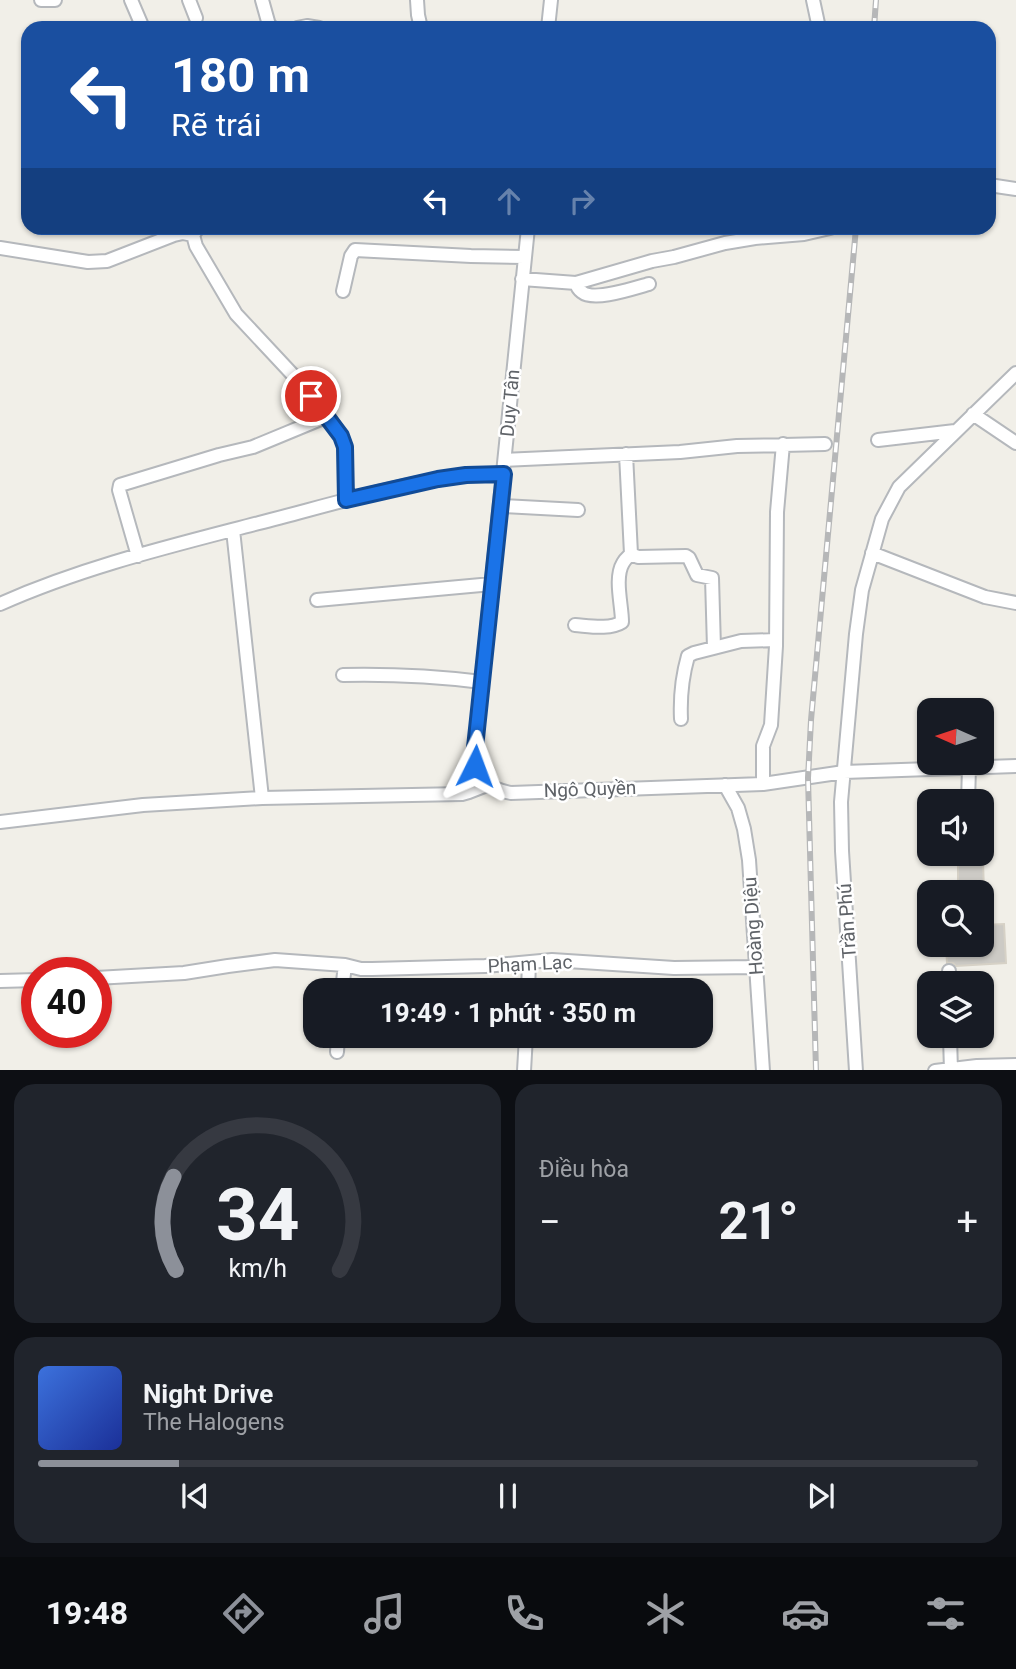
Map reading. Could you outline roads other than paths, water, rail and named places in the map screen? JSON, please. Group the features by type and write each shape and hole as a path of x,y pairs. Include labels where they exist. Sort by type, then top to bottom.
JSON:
{"street":[{"path":"41,0 55,0"},
{"path":"131,0 140,21"},
{"path":"189,0 195,18"},
{"path":"261,0 268,21"},
{"path":"417,0 419,21"},
{"path":"549,21 551,0"},
{"path":"813,0 818,21"},
{"path":"996,187 1016,189"},
{"path":"0,248 100,262 174,235"},
{"path":"195,235 195,246 236,314 293,375 328,416 341,436 345,447 346,500"},
{"name":"Duy Tân","path":"487,785 475,766 474,757 527,235"},
{"path":"522,279 576,283 725,243 792,235"},
{"path":"343,291 351,256 355,250 525,257"},
{"path":"576,283 582,293 590,296 649,284"},
{"name":"Trần Phú","path":"856,1070 841,802 862,590 882,519 899,487 1016,373"},
{"path":"972,414 1016,443"},
{"path":"138,556 119,490 120,485 253,447 328,416"},
{"path":"878,440 956,431"},
{"path":"763,784 763,746 771,725 776,640 777,512 783,444"},
{"path":"505,460 680,452 737,446 825,444"},
{"path":"575,625 612,626 622,622 620,573 622,564 631,554 625,454"},
{"path":"0,604 88,570 346,500 438,479 504,474"},
{"path":"500,506 578,510"},
{"path":"233,530 262,799"},
{"path":"872,552 985,597 1016,603"},
{"path":"631,554 638,557 685,556 689,558 697,575 712,578 714,648"},
{"path":"317,600 492,584"},
{"path":"681,719 684,671 688,656 741,641 776,640"},
{"path":"343,675 393,674 482,682"},
{"name":"Ngô Quyền","path":"994,766 1016,766"},
{"name":"Ngô Quyền","path":"0,822 135,806 462,793 487,785 512,793 763,784 844,772 917,769"},
{"name":"Hoàng Diệu","path":"725,785 738,808 749,860 763,1070"},
{"name":"Phạm Lạc","path":"112,977 184,973 275,960 345,965 361,969 485,966 568,960 674,968 756,967"},
{"path":"528,978 529,962"},
{"path":"343,978 345,965"},
{"path":"0,981 21,980"},
{"path":"337,1048 337,1052"},
{"path":"524,1070 525,1048"},
{"path":"950,1048 951,1070"},
{"path":"935,1070 1016,1065"}],"railway":[{"path":"874,21 876,0"},
{"path":"816,1070 808,778 855,235"}]}
